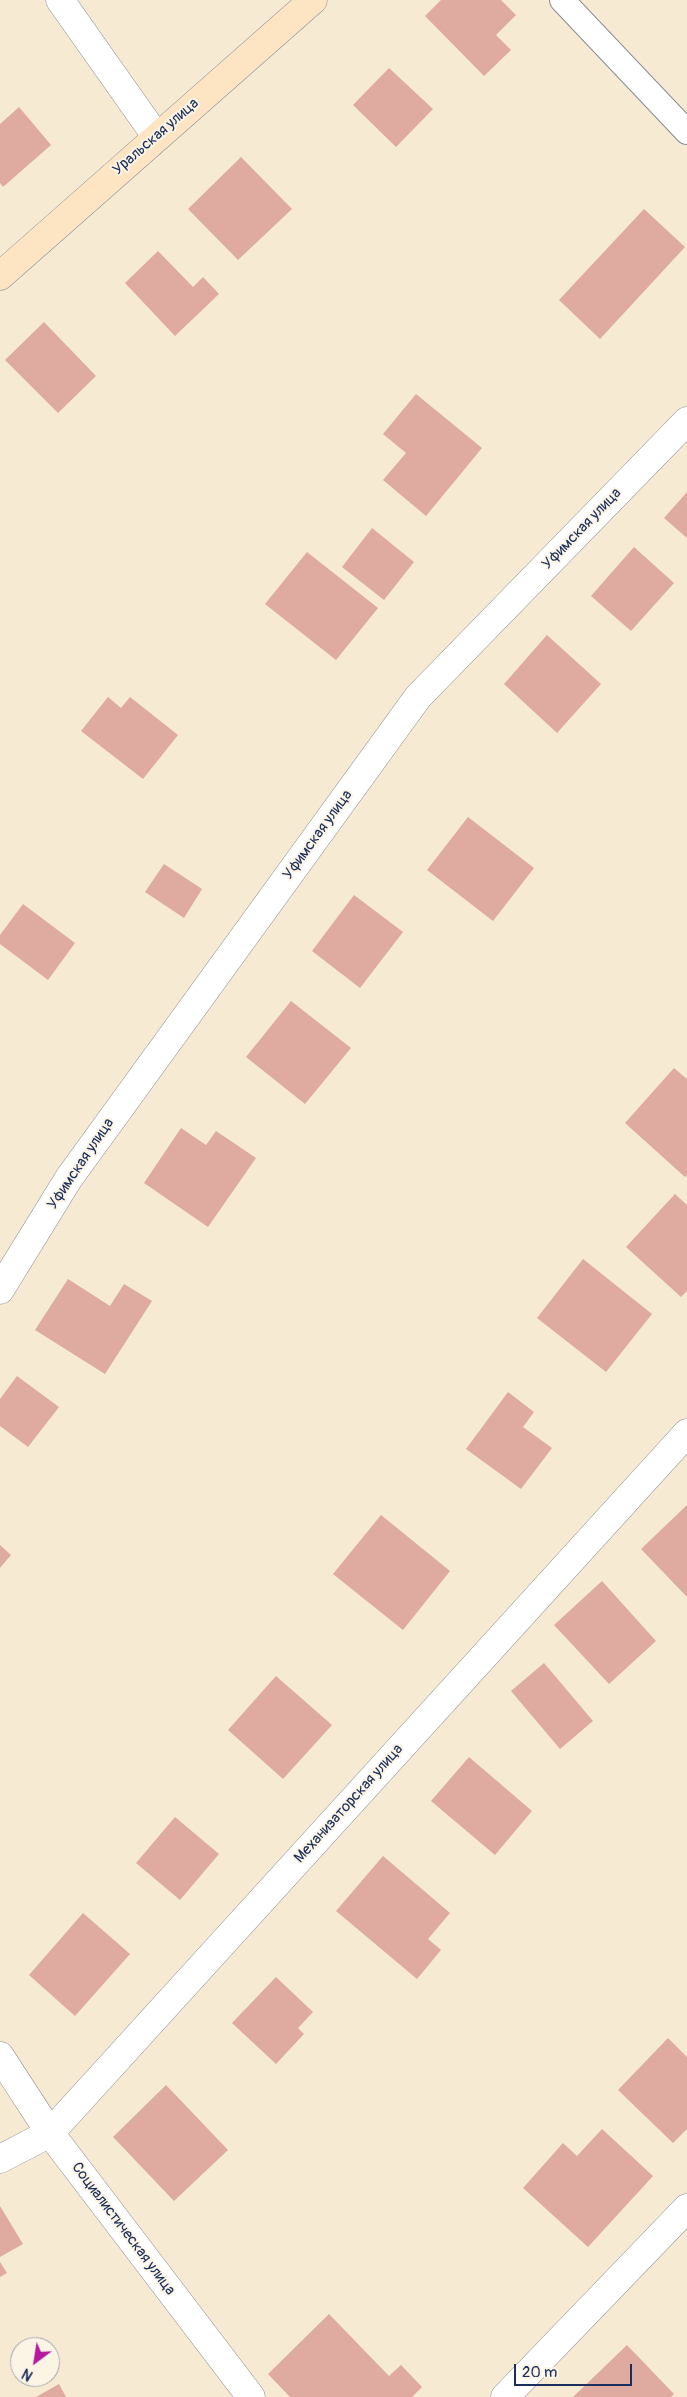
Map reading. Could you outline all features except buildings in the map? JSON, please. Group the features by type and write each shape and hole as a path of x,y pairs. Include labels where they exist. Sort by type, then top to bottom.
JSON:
{"main road":[{"name":"Уральская улица","path":"0,276 156,136 313,0"}],"street":[{"path":"60,0 156,136"},
{"name":"Уфимская улица","path":"0,1290 69,1178 418,698 687,421"},
{"name":"Механизаторская улица","path":"0,2159 50,2133 687,1433"},
{"name":"Социалистическая улица","path":"0,2056 50,2133 251,2397"},
{"path":"504,2397 687,2208"}],"lane":[{"path":"562,0 687,132"}]}
